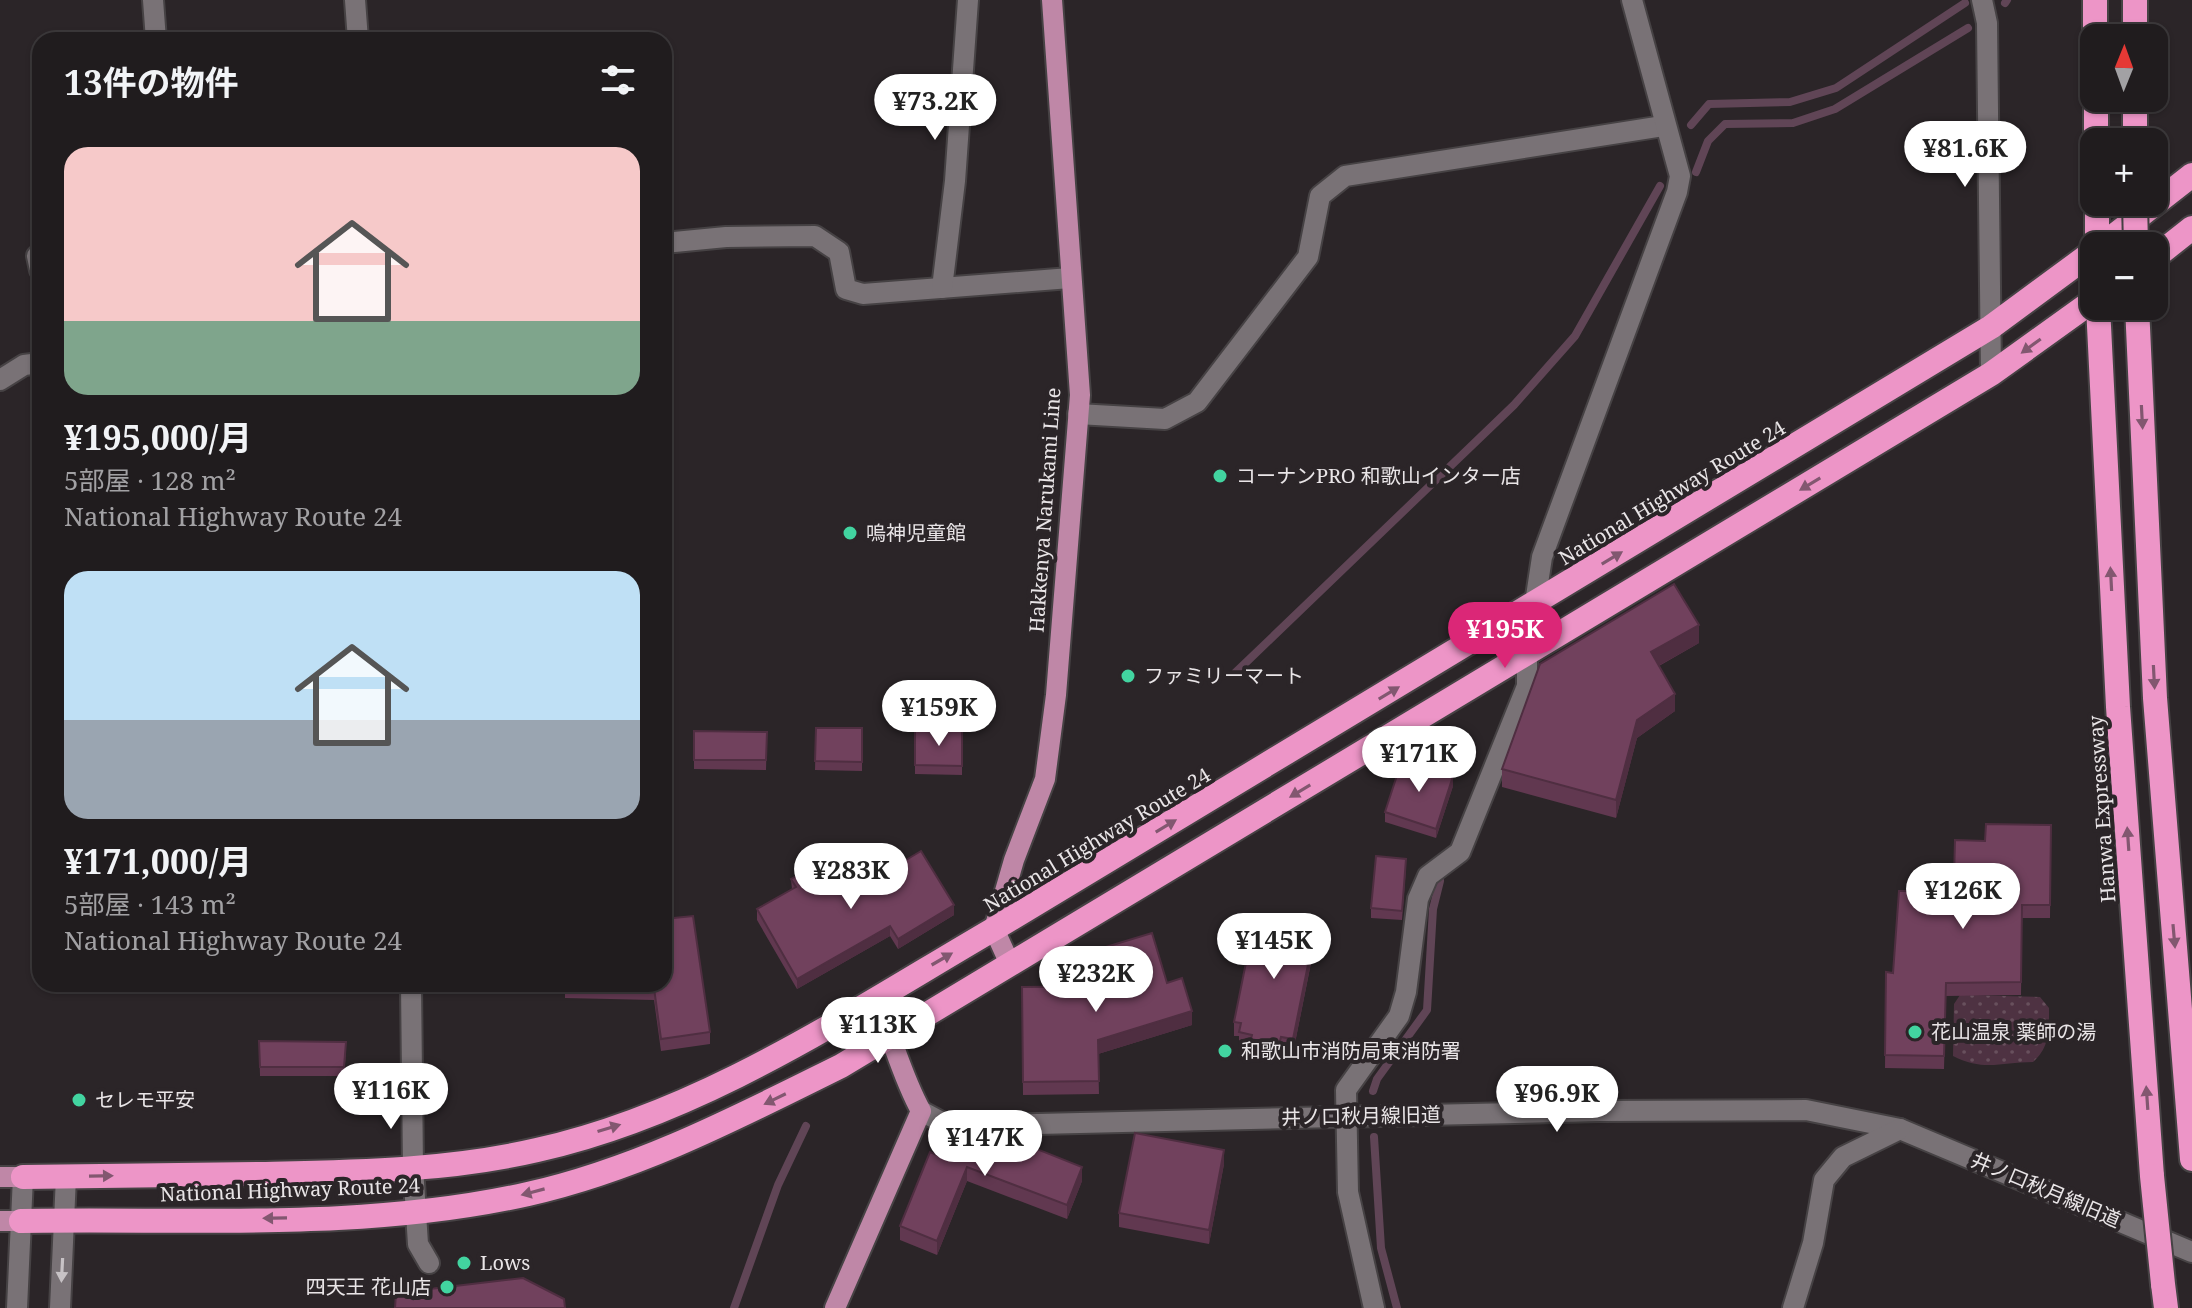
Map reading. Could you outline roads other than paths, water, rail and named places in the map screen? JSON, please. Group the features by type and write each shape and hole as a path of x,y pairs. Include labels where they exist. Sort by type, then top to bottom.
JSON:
{"highway":[{"path":"2095,0 2095,24"},
{"path":"2135,0 2135,24"},
{"path":"2117,232 2192,175"},
{"path":"2168,247 2192,228"},
{"name":"National Highway Route 24","path":"12,1177 413,1168 537,1150 650,1116 738,1074 994,929 1991,327 2080,261"},
{"name":"National Highway Route 24","path":"11,1221 336,1217 417,1212 529,1194 671,1149 828,1072 892,1035 1527,656 1991,374 2080,310"},
{"name":"Hanwa Expressway","path":"2098,320 2119,723 2152,1176 2166,1308"},
{"path":"2137,320 2155,698 2192,1159"}],"main road":[{"name":"Hakkenya Narukami Line","path":"994,929 1014,860 1045,779 1056,695 1078,414 1052,0"},
{"path":"994,929 1010,964"},
{"path":"835,1308 921,1111 907,1087 892,1035 875,998"}],"street":[{"path":"153,0 155,32"},
{"path":"355,0 357,32"},
{"path":"942,288 955,181 968,0"},
{"path":"1374,1308 1348,1192 1346,1090 1355,1072 1399,1016 1406,992 1418,899 1428,876 1460,852 1527,686 1527,656 1542,557 1677,192 1680,176 1663,126 1632,0"},
{"path":"1982,0 1987,23 1991,374"},
{"path":"1078,414 1165,419 1197,402 1308,257 1320,196 1345,176 1663,126"},
{"path":"672,242 726,237 815,236 839,252 846,289 863,294 1070,278"},
{"path":"0,380 24,365 32,364"},
{"path":"411,992 413,1168 418,1244 429,1263"},
{"name":"井ノ口秋月線旧道","path":"921,1111 949,1126 1346,1116 1806,1110 1900,1129 2192,1252"},
{"path":"1793,1308 1798,1301 1813,1243 1824,1180 1843,1157 1900,1129"},
{"path":"12,1177 11,1221 17,1308"},
{"path":"60,1308 66,1177"}],"waterway":[{"path":"1691,125 1709,104 1790,102 1836,88 1965,3"},
{"path":"1696,172 1708,141 1725,124 1793,123 1835,109 1968,28"},
{"path":"1235,673 1514,405 1575,336 1660,186"},
{"path":"1373,1091 1377,1079 1427,1010 1433,909 1440,881"},
{"path":"734,1308 778,1185 806,1126"},
{"path":"1374,1137 1381,1248 1397,1308"}],"place":[{"name":"コーナンPRO 和歌山インター店","path":"1220,476"},
{"name":"嗚神児童館","path":"850,533"},
{"name":"ファミリーマート","path":"1128,676"},
{"name":"花山温泉 薬師の湯","path":"1915,1032"},
{"name":"和歌山市消防局東消防署","path":"1225,1051"},
{"name":"セレモ平安","path":"79,1100"},
{"name":"Lows","path":"464,1263"},
{"name":"四天王 花山店","path":"447,1287"}]}
